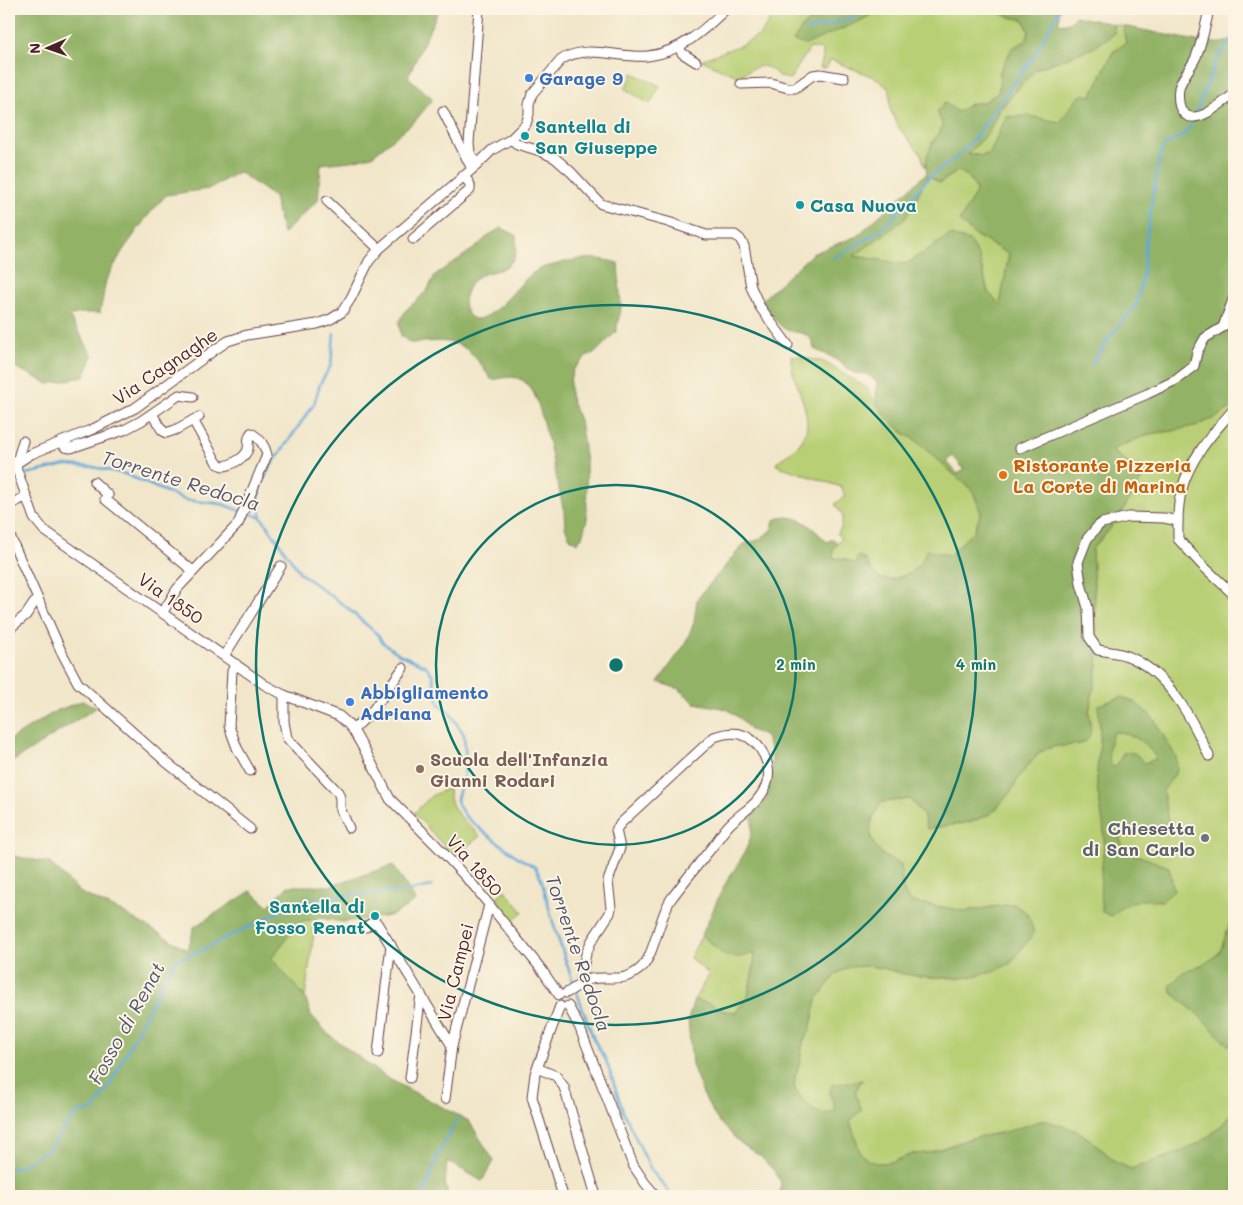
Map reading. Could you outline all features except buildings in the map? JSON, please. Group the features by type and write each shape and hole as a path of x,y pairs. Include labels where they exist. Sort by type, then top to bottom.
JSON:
{"street":[{"path":"474,167 469,143 479,9"},
{"name":"Via Cagnaghe","path":"14,464 32,454 135,408 212,350 228,341 247,335 317,324 331,319 342,312 369,261 379,248 492,150 511,139 527,121 532,94 558,63 567,56 586,51 624,56 650,56 679,47 708,26 726,9"},
{"path":"1209,9 1195,58 1179,88 1179,104 1182,112 1193,117 1206,114 1234,94"},
{"path":"679,47 682,53 696,62"},
{"path":"741,84 771,83 795,88 813,75 820,74 844,78"},
{"path":"443,111 474,167"},
{"path":"511,139 516,144 540,151 555,158 601,204 668,222 706,235 735,235 744,246 751,287 760,307 788,345"},
{"path":"413,239 470,190 471,186 463,176"},
{"path":"328,201 379,248"},
{"path":"1020,448 1176,380 1194,366 1197,352 1205,338 1224,326 1234,298"},
{"name":"Via Cagnaghe","path":"61,442 65,447 70,448 124,430 152,414 179,395 193,396"},
{"path":"1234,409 1195,457 1182,489 1178,521 1178,539 1234,595"},
{"path":"152,414 166,433 196,418 217,463 221,466 225,466 243,457 248,450 249,434 259,439 265,447 267,455 240,521 177,590 163,612"},
{"path":"14,464 23,441"},
{"name":"Via 1850","path":"14,464 34,518 44,530 266,685 284,695 339,716 353,730 390,799 437,846 489,905 542,970 569,991 571,999 564,1006 580,1026 633,1166 656,1196"},
{"path":"94,482 108,495 105,499 194,572"},
{"path":"9,505 25,497"},
{"path":"1178,521 1164,518 1129,517 1102,522 1098,526 1088,539 1078,562 1081,584 1088,608 1085,637 1098,650 1131,657 1153,671 1175,696 1190,718 1209,756"},
{"path":"9,534 78,683 166,762 250,829"},
{"path":"224,656 281,566"},
{"path":"9,629 39,601"},
{"path":"236,664 232,671 229,726 237,748 250,771"},
{"path":"353,730 373,710 403,668"},
{"path":"284,695 284,730 287,738 338,792 340,808 349,828"},
{"path":"726,733 740,734 750,739 764,755 768,765 769,775 767,784 753,806 728,826 668,904 644,966 633,974 621,979 594,978 569,991 591,942 610,913 608,881 620,848 616,830 621,823 714,737 726,733"},
{"name":"Via Campei","path":"446,1099 452,1046 489,905"},
{"name":"Via Campei","path":"366,927 377,923 452,1046"},
{"path":"378,1053 391,944"},
{"name":"Via Campei","path":"410,1078 421,994"},
{"path":"563,1196 532,1097 537,1068 564,1006"},
{"path":"537,1068 556,1076 564,1087 596,1196"}],"green space":[{"path":"9,9 439,9 408,77 433,99 415,121 372,156 351,161 321,164 318,200 283,234 274,197 239,172 208,189 166,195 146,218 123,250 106,280 100,313 81,313 69,316 93,356 84,377 49,384 13,366 9,368"},
{"path":"777,9 831,9 804,25 860,21 881,9 989,9 1013,18 1023,19 1029,31 1026,41 1000,71 999,91 985,102 970,104 943,126 932,143 925,167 921,154 899,128 890,109 890,90 876,78 831,60 826,68 820,68 823,50 810,48 790,79 779,77 769,68 760,66 739,77 701,60 741,45 760,35"},
{"path":"831,9 881,9 860,21 805,45 793,41 804,25"},
{"path":"989,9 1059,9 1059,24 1071,22 1075,16 1113,24 1114,34 1093,48 1036,69 998,111 989,132 968,154 982,156 990,153 1006,117 1029,116 1060,122 1075,101 1083,94 1091,96 1113,52 1126,43 1123,26 1201,42 1207,40 1220,43 1234,38 1234,406 1217,417 1198,425 1149,434 1111,450 1129,464 1148,468 1116,521 1092,549 1098,665 1089,712 1091,734 1086,741 1080,744 1052,747 1040,752 1021,774 1010,793 992,813 971,822 927,829 923,815 910,799 882,802 871,824 871,838 879,851 886,857 901,864 905,894 912,902 965,911 1014,904 1028,914 1034,933 1011,963 992,972 964,978 904,974 883,968 866,966 849,967 836,974 817,999 810,1030 803,1042 794,1087 810,1108 821,1113 827,1113 835,1112 829,1093 832,1085 862,1080 855,1092 862,1110 850,1121 860,1152 867,1160 877,1163 893,1162 912,1154 928,1153 972,1138 1006,1132 1040,1121 1047,1121 1078,1131 1117,1163 1131,1169 1175,1154 1200,1142 1212,1134 1234,1110 1234,1196 778,1196 781,1183 775,1172 761,1157 739,1142 716,1118 703,1094 692,1065 688,1020 694,1000 711,1004 724,1011 736,1012 748,996 755,953 740,957 725,956 702,935 723,888 748,846 751,837 752,816 766,800 772,774 772,753 765,735 750,730 742,720 727,709 695,703 679,689 658,682 684,646 694,623 697,599 744,544 758,540 772,530 774,520 789,517 803,522 827,542 833,539 838,543 833,549 833,558 845,559 855,564 859,556 878,577 886,580 897,579 912,571 920,564 927,550 949,555 974,531 981,513 973,491 913,438 888,419 876,400 877,382 867,374 854,373 832,357 814,349 809,337 781,326 762,300 812,254 857,236 927,173 928,155 933,142 943,126 937,111 945,103 958,112 970,104 985,102 999,91 1000,71 1012,48 1026,41 1029,31 1023,19 1013,18","holes":["958,171 970,179 977,191 959,221 975,235 1009,254 1000,305 988,292 979,257 970,241 950,235 906,264 854,256 905,219 928,176 940,183","953,456 964,469 958,474 946,461"]},
{"path":"1113,24 1123,26 1126,43 1113,52 1091,96 1061,122 1006,117 990,153 982,156 968,154 989,132 998,111 1036,69 1093,48 1114,34"},
{"path":"633,73 660,86 650,104 625,89"},
{"path":"958,171 967,175 976,189 975,235 1009,254 1000,305 988,292 983,270 924,253 906,264 853,256 905,219 928,176 940,183"},
{"path":"501,228 516,235 515,255 507,266 482,275 471,283 464,303 466,310 472,317 479,319 496,310 527,278 541,268 586,259 601,259 618,263 621,308 616,332 597,351 586,357 573,370 570,381 570,395 581,426 586,463 587,519 582,537 577,543 570,538 565,527 564,512 548,439 537,401 528,385 521,379 512,377 492,380 473,355 459,345 435,341 410,343 401,336 399,322 406,310 427,291 435,275"},
{"path":"791,355 824,362 867,388 879,407 903,433 913,438 973,491 981,513 974,531 949,555 921,563 907,575 890,579 881,579 875,574 865,559 859,556 855,564 845,559 832,558 833,549 841,538 837,534 841,528 843,516 835,504 845,496 841,487 776,465 777,462 796,448 804,437 807,426 806,414 792,367"},
{"path":"1234,406 1234,918 1229,925 1222,947 1217,955 1203,964 1183,972 1172,993 1193,1010 1234,1051 1234,1110 1225,1122 1201,1143 1178,1154 1131,1169 1117,1163 1091,1140 1006,1132 972,1138 928,1153 912,1154 893,1162 877,1163 867,1160 860,1152 850,1121 855,1092 862,1080 829,1093 834,1104 835,1113 827,1114 816,1112 802,1099 794,1088 803,1042 810,1030 817,999 835,974 849,967 866,966 883,968 904,974 964,978 992,972 1011,963 1014,904 965,911 912,902 905,894 901,864 886,857 879,851 871,838 871,824 877,809 882,802 910,799 923,815 953,824 971,822 992,813 1010,793 1021,774 1040,752 1052,747 1080,744 1091,734 1089,712 1098,665 1092,549 1116,521 1148,468 1129,464 1111,450 1149,434 1172,431"},
{"path":"1122,697 1136,703 1153,718 1176,757 1177,771 1163,791 1168,821 1152,834 1130,831 1119,838 1126,851 1169,867 1174,891 1162,901 1135,901 1124,906 1111,916 1102,912 1101,903 1104,839 1097,786 1100,740 1098,705","holes":["1114,732 1120,732 1139,740 1156,759 1144,763 1135,754 1127,752 1123,753 1114,767 1110,761 1109,745"]},
{"path":"82,701 97,707 9,764 9,740 56,711"},
{"path":"449,788 455,809 480,836 454,857 414,813 431,796"},
{"path":"9,855 50,863 81,893 122,912 188,950 194,927 251,891 268,906 288,886 330,886 393,865 416,901 391,916 342,922 322,918 301,921 271,958 305,997 311,1015 328,1034 387,1078 469,1121 494,1161 482,1181 447,1161 445,1186 449,1196 9,1196"},
{"path":"505,890 523,912 514,920 496,898"},
{"path":"1234,918 1234,1051 1193,1010 1172,993 1170,986 1183,972 1206,963 1220,952 1230,923"},
{"path":"316,919 305,997 271,958 300,921"},
{"path":"702,935 720,951 731,956 755,952 748,996 736,1012 724,1011 711,1004 694,1000 709,974 690,958"}],"waterway":[{"path":"806,30 851,19 866,9"},
{"path":"834,258 881,230 932,175 956,158 973,140 1033,57 1060,9"},
{"path":"1197,110 1217,59 1234,36"},
{"path":"1092,364 1110,337 1137,303 1160,155 1165,145 1184,134 1192,124"},
{"path":"262,518 259,504 260,486 271,466 314,404 320,384 331,365 334,333"},
{"name":"Torrente Redocla","path":"22,475 66,465 93,467 125,474 185,500 222,504 240,511"},
{"name":"Torrente Redocla","path":"9,479 17,476"},
{"name":"Torrente Redocla","path":"246,512 262,518 301,574 345,606 377,634 383,643 401,655 426,666 432,674 439,704 450,713 464,735 466,763 457,799 458,805 466,817 484,832 519,858 535,867 541,878 554,926 574,985"},
{"name":"Fosso di Renat","path":"9,1170 23,1165 50,1148 76,1113 94,1110 109,1086 176,960 204,949 301,901 334,896 408,891 432,886"},
{"name":"Torrente Redocla","path":"576,990 594,1040 606,1060 623,1111 651,1170 670,1193 675,1196"},
{"path":"423,1196 438,1155 458,1118"}],"place":[{"name":"Garage 9","path":"529,78"},
{"name":"Santella di San Giuseppe","path":"525,136"},
{"name":"Casa Nuova","path":"800,205"},
{"name":"Ristorante Pizzeria La Corte di Marina","path":"1003,475"},
{"name":"Abbigliamento Adriana","path":"350,702"},
{"name":"Scuola dell'Infanzia Gianni Rodari","path":"420,769"},
{"name":"Chiesetta di San Carlo","path":"1205,838"},
{"name":"Santella di Fosso Renat","path":"375,916"}]}
